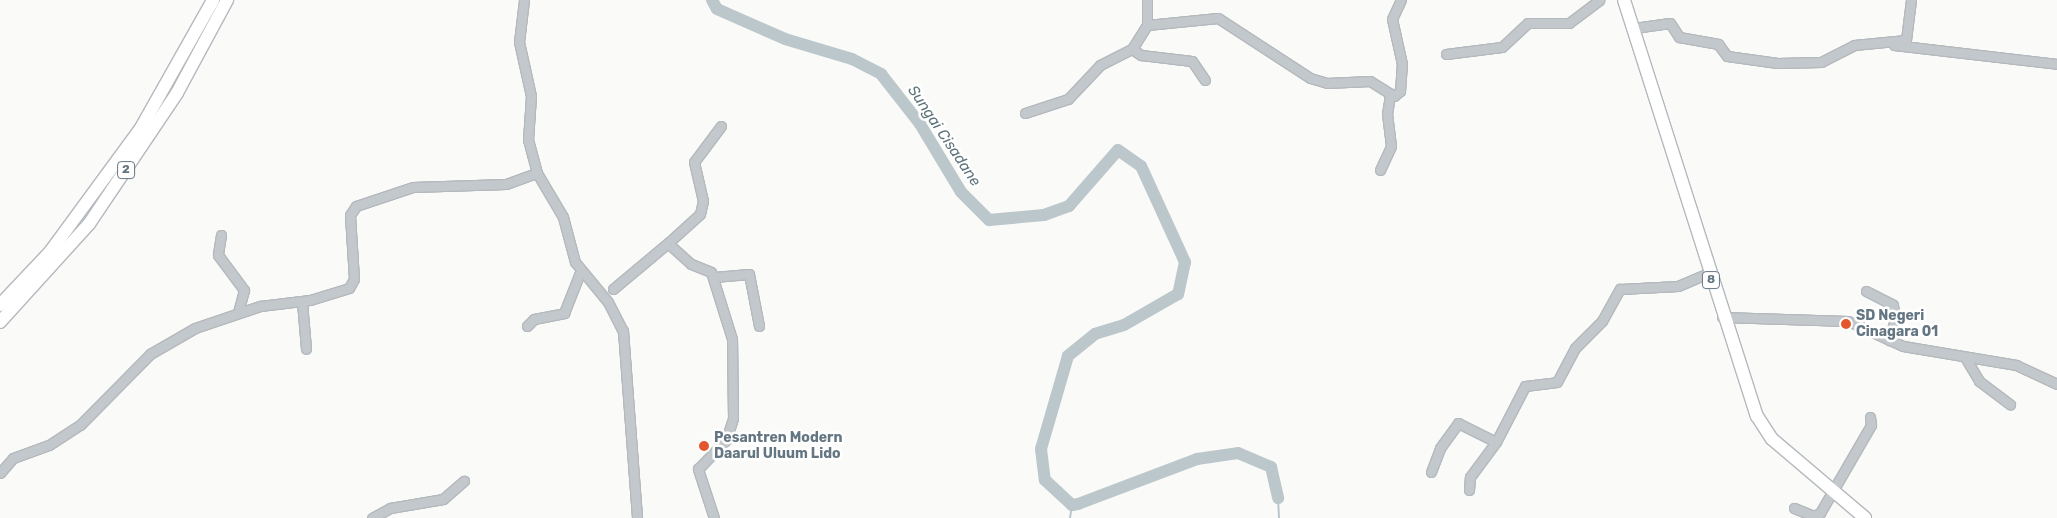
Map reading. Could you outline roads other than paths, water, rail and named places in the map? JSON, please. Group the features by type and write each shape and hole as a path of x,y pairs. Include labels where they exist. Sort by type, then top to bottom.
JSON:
{"highway":[{"name":"2","path":"0,305 62,237 141,128 213,0"},
{"name":"2","path":"0,322 89,224 178,93 227,0"},
{"name":"8","path":"1624,0 1710,273 1722,317 1762,426 1865,518"}],"street":[{"path":"524,0 520,42 532,96 528,140 537,173 563,217 571,253 581,270 612,306 625,337 637,518"},
{"path":"1025,113 1068,99 1100,65 1132,49 1146,25 1147,0"},
{"path":"1390,96 1398,94 1401,82 1400,51 1392,19 1401,0"},
{"path":"1446,54 1502,47 1528,23 1569,23 1599,0"},
{"path":"1886,45 1906,40 1911,0"},
{"path":"1146,25 1226,20 1310,78 1327,83 1370,81 1390,96"},
{"path":"1634,28 1670,23 1679,37 1718,44 1727,56 1778,63 1821,62 1854,45 1886,45 2057,64"},
{"path":"1132,49 1140,55 1192,61 1205,80"},
{"path":"1380,170 1391,146 1386,114 1390,96"},
{"path":"613,289 700,214 703,201 694,162 721,126"},
{"path":"0,474 14,458 49,444 80,425 153,352 200,326 238,312 302,302 353,285 350,214 356,206 413,186 512,183 537,173"},
{"path":"221,235 218,256 244,290 238,312"},
{"path":"668,243 714,277 732,339 735,409 726,440 698,469 714,518"},
{"path":"527,326 534,319 564,312 581,270"},
{"path":"1469,490 1473,473 1496,442 1526,386 1558,382 1575,348 1602,321 1620,289 1678,286 1710,273"},
{"path":"714,277 749,274 759,326"},
{"path":"1866,291 1893,305 1895,319 1889,340"},
{"path":"302,302 306,349"},
{"path":"1722,317 1837,319 1858,324 1889,340 1966,360 2016,365 2057,384"},
{"path":"1966,360 1979,382 2010,404"},
{"path":"1794,508 1816,516 1871,425 1870,417"},
{"path":"1431,472 1440,448 1458,423 1496,442"},
{"path":"372,518 390,508 443,499 464,481"}],"waterway":[{"name":"Sungai Cisadane","path":"712,0 717,9 785,39 852,59 881,74 920,124 961,192 989,220 1044,215 1069,206 1118,150 1141,166 1185,262 1178,294 1124,325 1095,334 1068,356 1041,449 1045,480 1072,505 1197,459 1238,453 1271,467 1278,498"},
{"path":"1278,498 1279,518"},
{"name":"Sungai Cisadane","path":"1070,518 1072,505"}],"place":[{"name":"SD Negeri Cinagara 01","path":"1846,324"},
{"name":"Pesantren Modern Daarul Uluum Lido","path":"704,446"}]}
